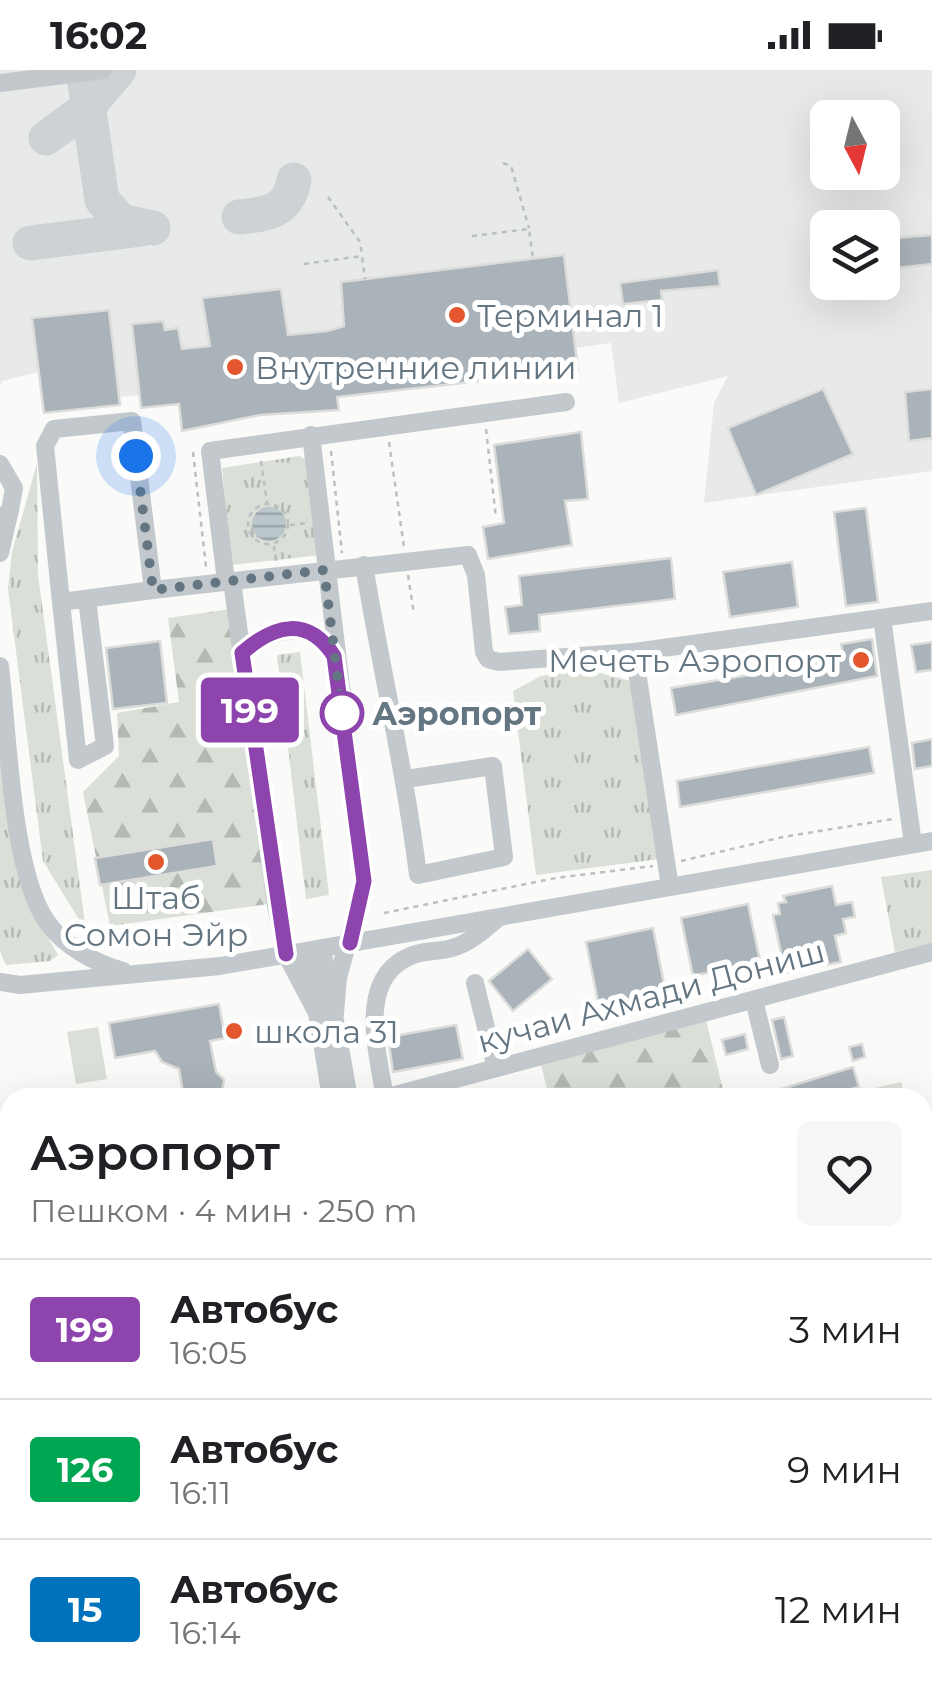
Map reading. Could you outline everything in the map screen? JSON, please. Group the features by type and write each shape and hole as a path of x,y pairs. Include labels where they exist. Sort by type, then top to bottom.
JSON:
{"street":[{"path":"0,82 103,70"},
{"path":"327,1014 286,954 242,653 222,582 210,450 566,402"},
{"path":"87,598 105,746 78,760 44,446 54,429 132,421 153,590"},
{"path":"320,434 320,521 334,569 334,656 364,881 350,943 327,1014 331,1088"},
{"path":"0,464 14,488 5,515 0,553"},
{"path":"61,602 468,556 476,576 484,652 494,662 634,652 932,611"},
{"path":"364,565 383,685 406,780 418,875 504,857 493,766 406,780"},
{"path":"882,618 912,844"},
{"path":"242,653 271,632 309,630 322,638 334,656"},
{"path":"634,652 670,886"},
{"path":"0,666 21,841 38,904 58,934 97,962 149,972"},
{"path":"0,982 20,985 286,954 932,841"},
{"path":"384,1088 374,1030 374,1007 382,983 394,966 412,955 463,943 500,917"},
{"path":"315,949 346,1088"},
{"name":"кучаи Ахмади Дониш","path":"419,1088 932,952"},
{"path":"475,984 496,1068"},
{"path":"754,1000 770,1065"}],"path":[{"path":"503,163 510,166 529,229 532,259"},
{"path":"328,197 360,242 365,278"},
{"path":"472,236 529,229"},
{"path":"304,264 362,256"},
{"path":"484,413 496,518"},
{"path":"387,425 414,614"},
{"path":"320,434 334,569"},
{"path":"259,443 267,504"},
{"path":"192,452 222,582"},
{"path":"267,504 280,508 289,525 284,538 274,544 254,538 248,520 255,509 267,504"},
{"path":"289,525 320,521"}],"shaded area":[{"path":"0,70 932,70 932,471 704,503 714,403 728,376 619,403 611,343 575,348 578,370 351,396 348,376 335,379 339,410 260,415 182,431 178,405 141,408 139,395 119,397 120,405 44,413 39,372 2,381 0,387"},
{"path":"269,507 281,512 286,524 281,536 269,541 257,536 252,524 257,512"}],"green space":[{"path":"300,456 306,460 320,555 231,565 222,468"},
{"path":"37,463 38,575 86,931 43,861 8,589 12,552"},
{"path":"231,609 268,904 110,926 83,792 119,756 117,713 179,702 168,618"},
{"path":"300,652 329,895 306,899 277,655"},
{"path":"586,669 630,681 659,859 536,875 513,691 541,676"},
{"path":"0,735 25,897 58,955 50,961 6,965 0,951"},
{"path":"932,870 932,943 895,952 881,877"},
{"path":"706,1020 723,1088 547,1088 540,1061"},
{"path":"98,1027 107,1079 76,1084 67,1032"},
{"path":"901,1082 903,1088 875,1088"}],"building":[{"path":"932,235 932,264 900,268 900,238"},
{"path":"564,255 578,370 337,397 339,410 260,415 182,431 179,404 141,408 132,324 163,321 165,330 178,328 182,349 210,346 202,298 281,289 288,335 327,331 344,326 341,282"},
{"path":"718,270 720,286 661,291 662,300 623,304 620,283"},
{"path":"109,310 120,405 44,413 32,318"},
{"path":"823,389 853,454 756,495 728,428"},
{"path":"932,389 932,438 909,441 905,392"},
{"path":"581,432 588,499 565,501 572,545 488,559 483,527 504,523 494,445"},
{"path":"866,508 878,602 846,606 834,512"},
{"path":"671,558 675,599 539,615 540,631 509,634 505,607 522,605 519,576"},
{"path":"792,562 798,607 730,617 723,572"},
{"path":"872,639 877,676 676,715 671,688 844,659 841,644"},
{"path":"160,641 167,703 113,709 106,648"},
{"path":"932,642 932,670 916,672 911,645"},
{"path":"932,739 932,766 915,769 912,743"},
{"path":"869,747 874,773 680,807 677,781"},
{"name":"Штаб Сомон Эйр","path":"213,839 217,866 100,885 95,858"},
{"path":"832,886 836,905 852,902 855,917 843,919 846,933 835,936 841,962 785,973 773,915 780,914 778,903 786,902 783,896"},
{"path":"748,904 760,961 693,976 681,918"},
{"path":"653,928 666,994 599,1007 586,942"},
{"path":"528,949 552,979 513,1011 489,981"},
{"path":"219,1004 225,1038 210,1041 216,1072 224,1080 223,1088 182,1088 179,1069 162,1062 155,1051 115,1058 109,1023"},
{"path":"784,1017 793,1056 781,1059 772,1020"},
{"path":"456,1025 463,1059 393,1072 388,1037"},
{"path":"745,1034 748,1049 726,1055 722,1040"},
{"path":"862,1044 865,1057 853,1061 849,1047"},
{"path":"853,1067 859,1087 855,1088 785,1088"}],"taxiway":[{"path":"83,70 102,200 121,221 153,228"},
{"path":"46,138 87,108 119,70"},
{"path":"239,217 282,205 294,180"},
{"path":"30,243 142,229"}],"bus line":[{"name":"199","path":"286,954 242,653 271,632 309,630 322,638 334,656 364,881 350,943"}],"place":[{"name":"Терминал 1","path":"457,315"},
{"name":"Внутренние линии","path":"235,367"},
{"name":"Мечеть Аэропорт","path":"861,660"},
{"name":"Аэропорт","path":"342,713"},
{"name":"Штаб Сомон Эйр","path":"156,862"},
{"name":"школа 31","path":"234,1031"}],"route":[{"path":"136,456 153,590 324,570 344,729 342,713"}]}
